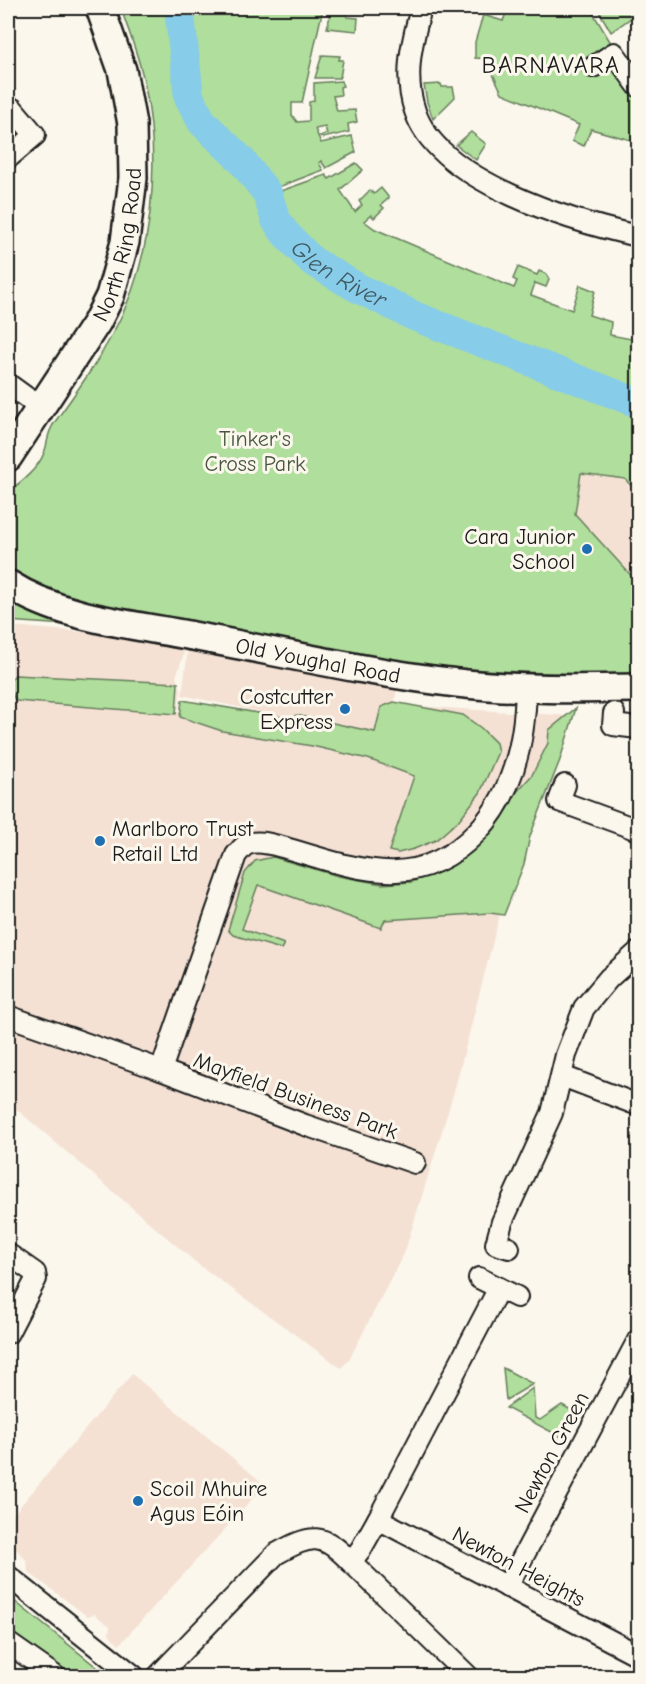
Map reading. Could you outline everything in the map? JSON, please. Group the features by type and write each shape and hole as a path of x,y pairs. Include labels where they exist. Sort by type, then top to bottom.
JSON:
{"main road":[{"name":"North Ring Road","path":"8,457 97,322 110,296 121,260 133,178 132,124 122,70 100,8"},
{"name":"Old Youghal Road","path":"8,584 49,605 78,614 390,673 457,683 526,688 639,688"}],"street":[{"path":"421,8 408,73 414,109 419,123 432,141 464,169 513,195 574,218 614,231 639,236"},
{"path":"593,67 614,53 639,86"},
{"path":"8,158 35,135 13,110"},
{"path":"8,384 41,408"},
{"name":"Mayfield Business Park","path":"161,1070 236,855 247,844 267,842 358,869 403,872 436,863 465,845 490,819 507,789 516,760 527,704 526,688"},
{"path":"614,713 613,725 639,728"},
{"path":"565,785 559,801 639,830"},
{"path":"509,1248 496,1244 502,1222 552,1113 566,1055 585,1008 609,978 639,952"},
{"name":"Mayfield Business Park","path":"8,1017 415,1163"},
{"path":"562,1076 639,1105"},
{"path":"8,1333 36,1279 35,1273 9,1258"},
{"path":"479,1278 517,1297"},
{"path":"351,1562 378,1519 499,1288"},
{"name":"Newton Green","path":"507,1587 639,1340"},
{"name":"Newton Heights","path":"378,1519 638,1653"},
{"path":"158,1677 276,1554 316,1538 338,1549 468,1677"},
{"path":"8,1576 134,1677"},
{"path":"8,1643 55,1677"}],"shaded area":[{"name":"Cara Junior School","path":"556,411 638,425 638,674 585,675"},
{"path":"8,626 110,634 185,650 176,677 181,689 178,710 8,702"},
{"path":"188,649 397,690 385,739 182,695"},
{"path":"8,703 184,712 365,749 400,705 573,716 532,810 499,918 454,1092 405,1251 349,1360 341,1368 199,1265 8,1102"},
{"name":"Scoil Mhuire Agus Eóin","path":"132,1374 265,1485 119,1645 109,1634 110,1626 94,1614 87,1616 28,1572 27,1561 17,1550 8,1546 8,1537 11,1517"}],"green space":[{"name":"Tinker's Cross Park","path":"121,8 323,8 302,103 292,103 292,115 297,122 309,121 309,102 314,101 314,83 341,81 343,86 340,87 341,95 333,96 337,111 355,110 357,122 348,124 349,132 323,138 320,136 327,134 325,127 315,129 321,143 352,136 356,152 326,168 321,161 319,163 323,170 281,186 259,191 261,198 326,175 329,179 356,163 363,170 340,190 355,212 362,205 359,201 370,190 374,194 381,188 389,198 381,205 384,208 374,218 371,215 364,221 375,229 514,288 517,281 513,279 518,267 537,275 539,271 546,274 549,280 546,287 535,283 531,295 572,310 580,285 595,291 589,315 611,322 610,335 631,339 634,327 638,328 638,493 625,479 581,473 575,514 638,583 638,674 514,672 389,660 66,597 8,568 8,492 29,475 38,464 46,448 53,424 108,343 138,274 145,243 153,179 150,116 140,66"},
{"path":"332,8 347,8 347,17 358,18 357,31 327,28"},
{"path":"508,8 590,8 611,43 583,62 592,76 604,71 614,71 624,77 635,91 639,109 638,142 591,129 584,146 572,141 579,125 502,93 492,72 492,59 475,58 475,42 483,15 503,21"},
{"path":"597,8 638,8 638,13 611,32"},
{"path":"322,55 340,56 339,60 343,60 340,78 315,78"},
{"path":"441,84 442,87 453,87 455,97 433,119 424,85"},
{"path":"471,132 486,144 476,160 456,145"},
{"path":"8,597 34,611 81,626 8,621"},
{"path":"15,675 178,683 176,714 16,701 8,687 8,683"},
{"path":"182,700 293,719 296,715 375,732 381,707 394,702 463,715 496,743 498,752 480,793 458,821 436,840 398,853 389,851 414,776 368,759 312,746 222,731 180,717"},
{"path":"576,708 560,760 530,836 524,864 504,915 490,913 385,920 381,928 258,885 242,929 284,944 281,949 233,935 228,930 245,873 255,861 273,857 338,876 382,884 412,882 440,871 471,853 491,831 514,795 532,775 548,743 549,730"},
{"path":"503,1368 533,1384 506,1400"},
{"path":"533,1388 535,1418 540,1420 562,1405 575,1412 561,1437 506,1408"},
{"path":"8,1596 104,1673 102,1676 73,1676 8,1631"}],"waterway":[{"name":"Glen River","path":"179,8 189,97 202,122 241,160 267,193 276,220 285,233 312,261 356,287 414,316 638,403"}],"place":[{"name":"Cara Junior School","path":"587,549"},
{"name":"Costcutter Express","path":"345,709"},
{"name":"Marlboro Trust Retail Ltd","path":"100,841"},
{"name":"Scoil Mhuire Agus Eóin","path":"138,1501"}],"district":[{"name":"BARNAVARA","path":"551,65"}]}
